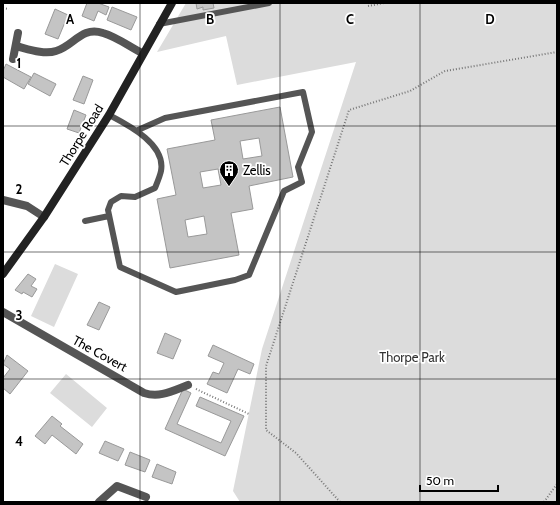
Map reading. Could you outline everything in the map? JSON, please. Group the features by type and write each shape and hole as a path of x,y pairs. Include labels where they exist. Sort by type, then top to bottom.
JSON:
{"street":[{"name":"Thorpe Road","path":"3,274 44,217 109,115 142,53 172,3"},
{"path":"16,46 44,52 56,51 66,46 79,35 90,32 103,33 142,53"},
{"path":"13,59 18,33"},
{"path":"3,200 27,206 44,217"},
{"name":"The Covert","path":"3,312 144,393 154,396 162,395 188,385"},
{"path":"99,502 118,486 146,497"}],"lane":[{"path":"159,24 269,3"},
{"path":"109,115 138,130 159,154 162,170 155,188 135,197 122,196 111,202 108,210 120,267 176,292 249,275 284,191 302,182 298,167 312,132 303,92 165,118 138,130"},
{"path":"85,221 109,216"}],"path":[{"path":"368,3 368,6 384,3"},
{"path":"3,8 9,9"},
{"path":"340,502 296,453 266,430 266,366 348,110 410,92 445,71 557,52"},
{"path":"188,385 249,414"},
{"path":"544,502 557,484"}],"green space":[{"name":"Thorpe Park","path":"186,3 557,3 557,502 240,502 233,491 262,349 356,62 237,85 226,36 157,52"},
{"path":"55,264 78,274 54,327 31,316"},
{"path":"66,374 107,408 92,427 50,393"}],"building":[{"path":"87,3 98,3 109,7 106,15 98,11 94,21 82,16"},
{"path":"196,3 213,3 214,8 203,10 203,7 197,9"},
{"path":"112,7 137,17 131,30 107,20"},
{"path":"55,9 68,15 58,39 45,34"},
{"path":"6,64 31,77 24,89 3,77 3,71"},
{"path":"34,73 56,84 50,96 28,84"},
{"path":"83,76 93,80 84,104 73,100"},
{"name":"Zellis","path":"280,107 293,177 249,186 253,209 231,213 239,255 170,268 157,199 176,195 167,149 215,140 211,120","holes":["259,138 262,156 243,159 240,141","218,169 221,185 203,188 200,172","204,216 207,234 188,237 185,220"]},
{"path":"74,110 86,115 79,133 67,129"},
{"path":"28,274 36,279 31,286 37,289 32,297 15,290"},
{"path":"99,302 110,307 99,330 87,325"},
{"path":"165,333 181,340 173,359 157,353"},
{"path":"213,345 254,364 250,374 238,369 227,393 207,384 213,372 219,374 224,363 208,356"},
{"path":"7,355 28,371 10,394 3,388 3,378 10,369 3,364"},
{"path":"183,389 191,393 177,424 221,443 231,421 196,406 200,397 244,416 225,456 165,429"},
{"path":"52,416 62,424 60,426 83,444 76,454 52,435 45,444 35,436"},
{"path":"105,441 124,449 118,461 99,453"},
{"path":"130,452 150,460 145,472 125,465"},
{"path":"157,464 176,472 172,484 152,477"}],"place":[{"name":"Zellis","path":"229,187"}]}
